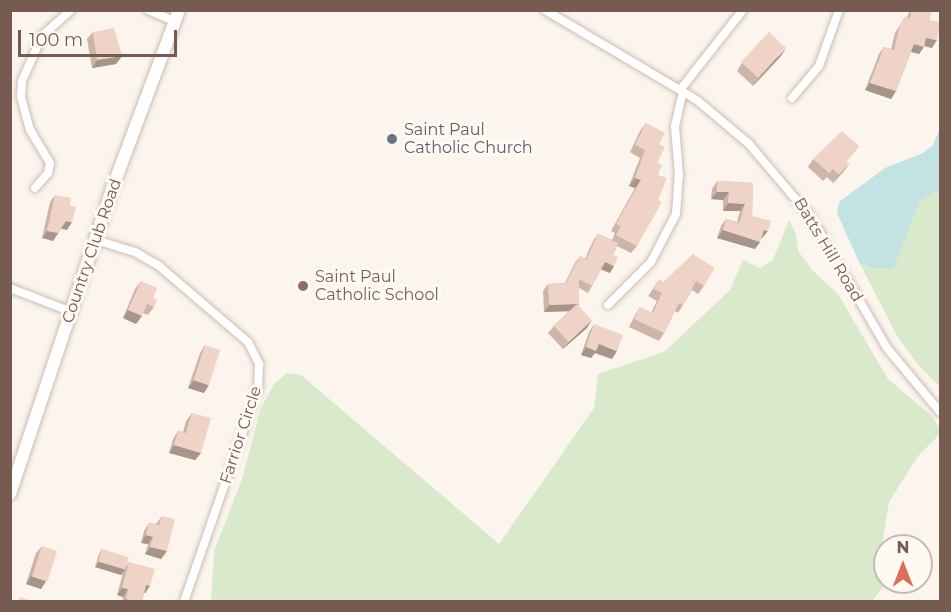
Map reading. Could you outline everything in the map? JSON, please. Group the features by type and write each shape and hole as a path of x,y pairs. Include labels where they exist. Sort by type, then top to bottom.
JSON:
{"street":[{"path":"148,10 177,16"},
{"name":"Batts Hill Road","path":"544,10 682,91 750,144 793,192 828,242 887,348 940,412"},
{"path":"608,305 651,262 676,214 680,193 675,126 682,91 743,10"},
{"path":"792,98 819,66 839,10"},
{"path":"35,188 48,173 50,163 26,120 22,81 42,36 72,11"},
{"name":"Country Club Road","path":"10,494 96,240 177,16"},
{"name":"Farrior Circle","path":"96,240 135,252 159,266 248,342 259,364 258,388 184,602"},
{"path":"10,288 72,312"}],"green space":[{"path":"940,190 940,387 918,365 896,334 859,262 873,268 894,268 920,199"},
{"path":"789,220 796,234 798,251 814,272 838,294 888,379 931,415 940,429 940,434 918,456 889,502 884,534 873,534 873,594 878,594 872,601 211,601 214,551 242,479 261,408 274,384 287,373 301,375 499,544 594,408 598,374 664,352 730,290 743,260 760,268 773,260"}],"water":[{"path":"940,128 940,190 920,200 894,268 873,268 859,262 837,213 839,202 885,168 923,153 933,145"}],"building":[{"path":"912,10 932,11 929,20 940,22 937,40 926,38 924,47 914,44 896,91 870,83 884,47 894,50 900,25 905,17 910,18"},
{"path":"114,28 122,56 97,60 93,32"},
{"path":"769,32 786,48 758,78 741,62"},
{"path":"646,123 665,133 659,144 665,147 657,163 662,165 658,175 667,178 658,200 662,202 637,246 616,235 621,226 616,224 641,180 635,178 645,150 635,145"},
{"path":"842,131 859,146 846,162 849,164 839,175 833,169 829,173 813,159"},
{"path":"717,181 753,183 752,216 771,221 768,231 764,230 760,242 723,230 726,219 739,223 745,204 728,203 729,192 717,192"},
{"path":"55,195 71,198 70,206 76,207 72,222 66,221 58,233 47,231"},
{"path":"598,234 618,243 613,255 618,257 614,266 605,262 592,286 579,279 579,304 549,305 548,284 566,283 580,256 586,260"},
{"path":"693,254 715,268 704,286 696,281 683,305 679,303 664,333 634,319 640,307 653,313 662,293 654,289 659,280 664,282"},
{"path":"141,281 157,288 153,298 157,300 154,307 147,304 142,316 128,310"},
{"path":"577,304 592,320 569,342 554,326"},
{"path":"594,324 623,335 617,351 599,344 596,351 586,347"},
{"path":"205,345 220,350 209,385 194,380"},
{"path":"192,413 211,418 201,453 174,445 178,431 186,433"},
{"path":"162,516 175,519 167,551 150,547 153,537 146,535 149,523 159,525"},
{"path":"42,546 57,551 47,581 32,576"},
{"path":"102,549 129,557 125,570 98,561"},
{"path":"129,562 155,569 150,586 146,585 142,602 126,599 128,589 122,588"},
{"path":"20,597 35,602 18,602"}],"place":[{"name":"Saint Paul Catholic Church","path":"392,139"},
{"name":"Saint Paul Catholic School","path":"303,286"}]}
